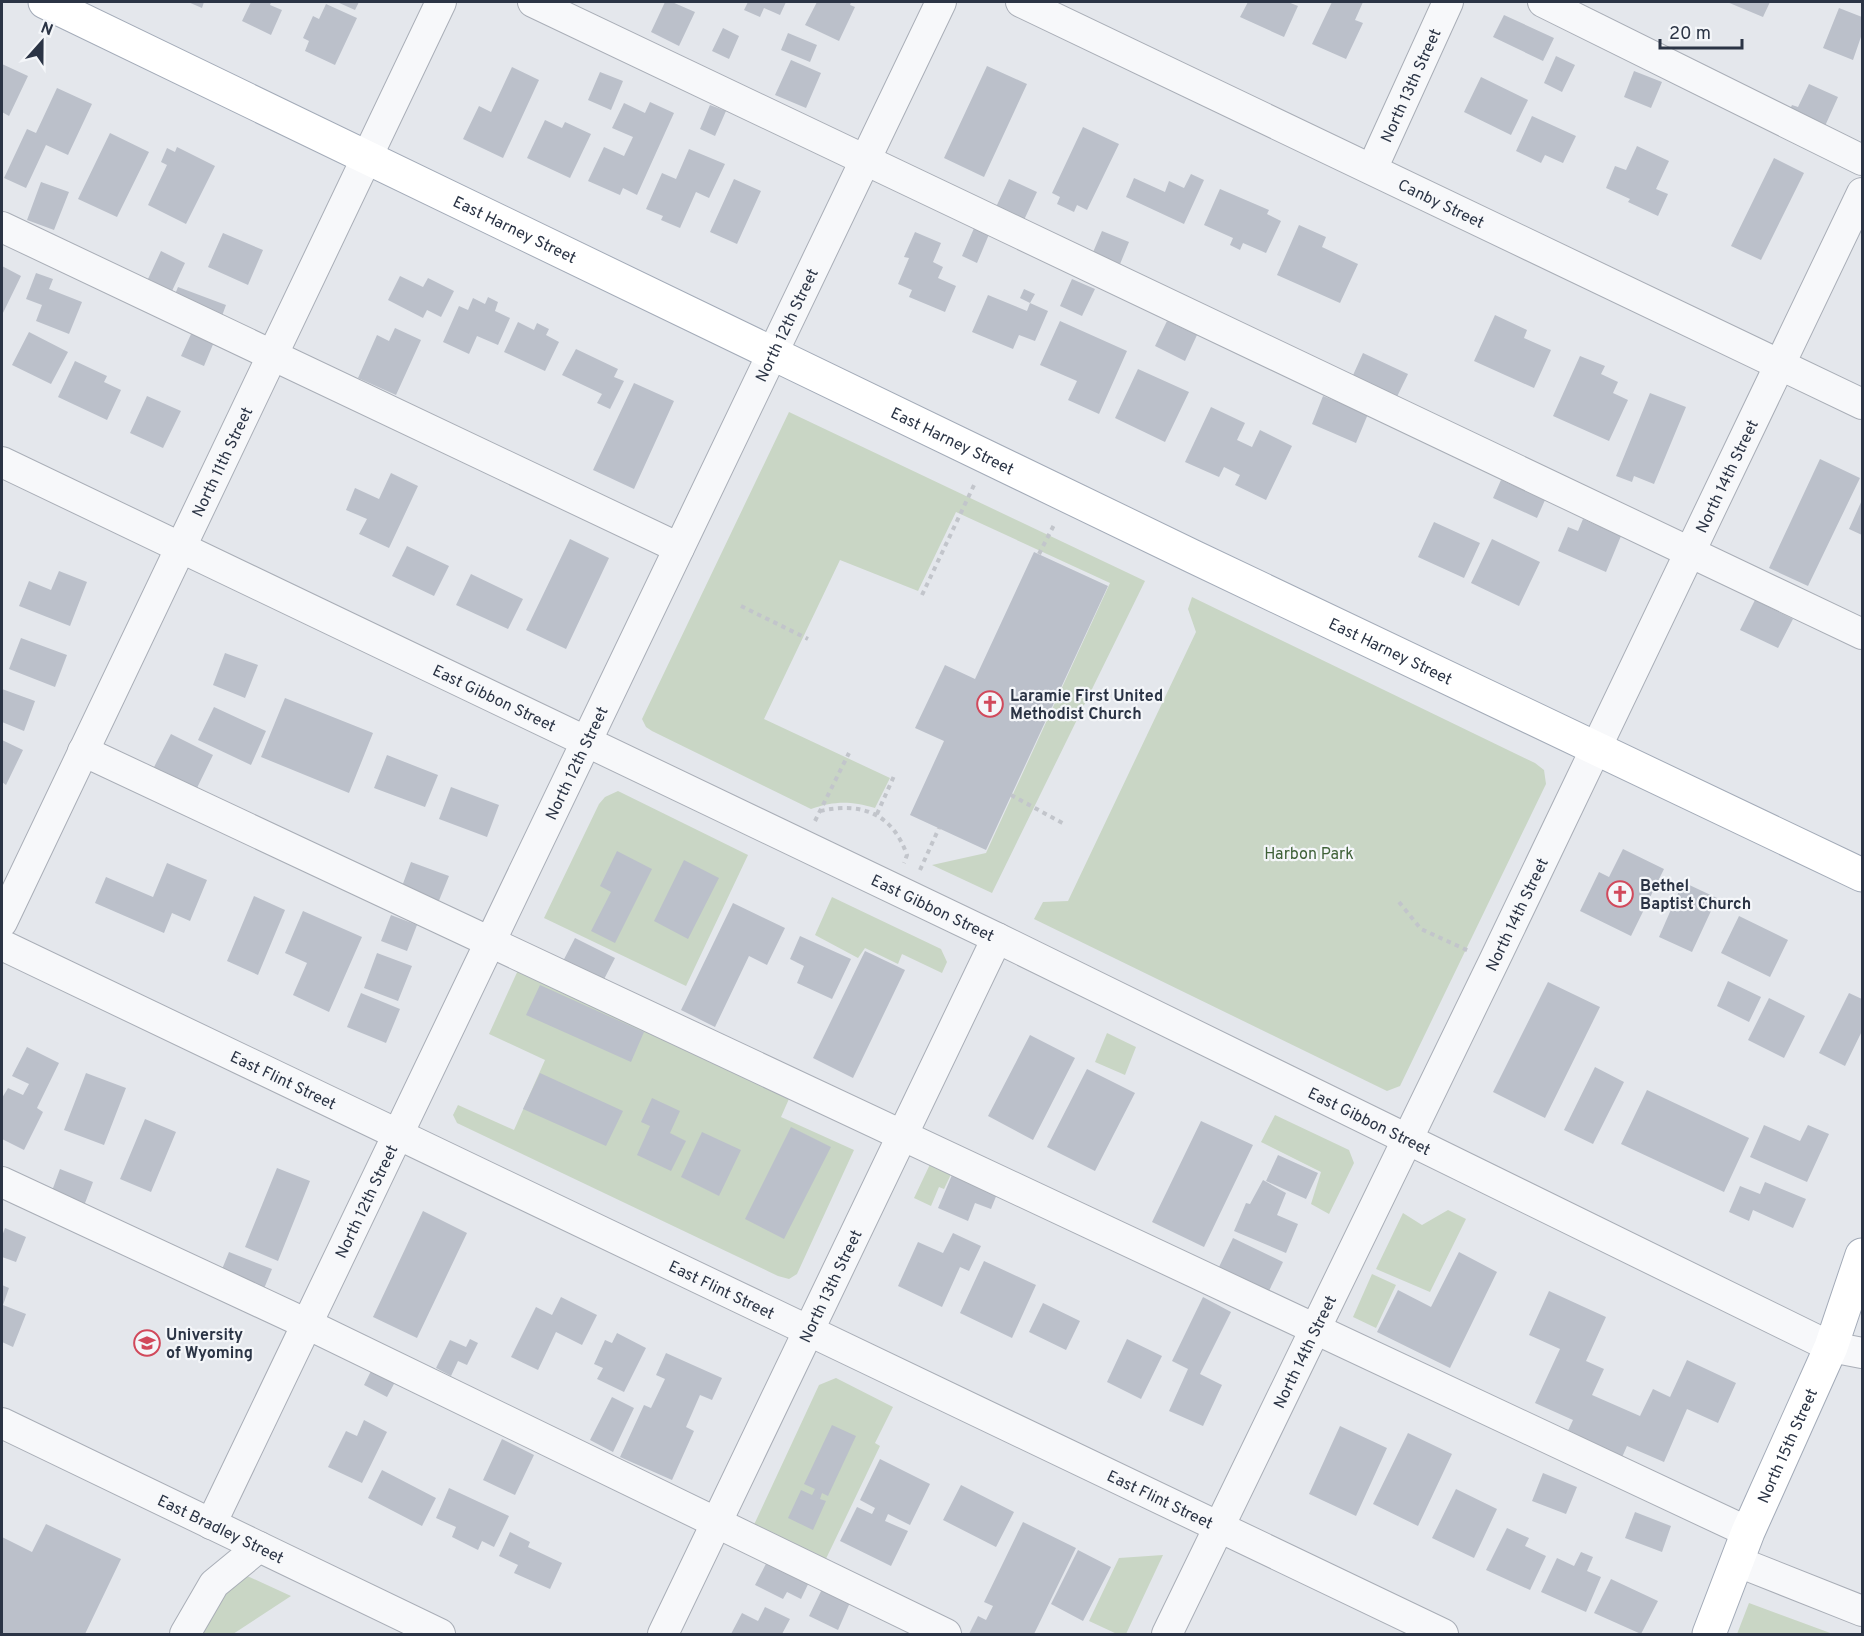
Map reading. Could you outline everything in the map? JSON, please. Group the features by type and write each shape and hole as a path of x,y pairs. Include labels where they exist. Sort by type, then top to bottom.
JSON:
{"main road":[{"name":"East Harney Street","path":"45,2 1594,748 1863,875"},
{"name":"North 15th Street","path":"1708,1635 1742,1546 1831,1347 1863,1255"}],"street":[{"name":"North 11th Street","path":"2,922 441,2"},
{"path":"533,2 1863,634"},
{"name":"North 12th Street","path":"211,1524 941,2"},
{"name":"Canby Street","path":"1021,2 1863,404"},
{"name":"North 13th Street","path":"1372,169 1448,2"},
{"path":"1543,2 1863,160"},
{"name":"North 14th Street","path":"1167,1635 1863,193"},
{"path":"2,227 679,548"},
{"name":"East Gibbon Street","path":"2,462 997,938 1831,1347 1863,1353"},
{"path":"83,751 1315,1329 1742,1546 1863,1611"},
{"name":"North 13th Street","path":"663,1635 997,938"},
{"name":"East Flint Street","path":"2,945 1443,1635"},
{"path":"2,1182 306,1324 946,1635"},
{"name":"East Bradley Street","path":"2,1423 259,1547 406,1627 440,1635"},
{"path":"185,1635 214,1584 259,1547"}],"path":[{"path":"922,595 969,496"},
{"path":"741,606 808,639"},
{"path":"803,846 849,753"},
{"path":"877,814 894,776"},
{"path":"1011,795 1066,825"},
{"path":"820,811 839,807 877,814 897,832 907,855 900,892"},
{"path":"900,892 939,828"},
{"path":"1399,902 1421,929 1494,961"}],"green space":[{"path":"789,412 1145,581 992,893 932,865 986,853 1110,583 956,512 918,591 840,560 764,719 890,778 875,808 843,803 811,809 652,731 646,727 642,719"},
{"name":"Harbon Park","path":"1192,597 1535,763 1544,770 1546,784 1400,1086 1387,1091 1034,919 1043,902 1068,901 1196,632 1188,609"},
{"path":"618,791 748,855 686,986 544,918 599,804 605,797"},
{"path":"832,897 941,949 947,962 942,973 902,954 898,964 865,948 858,958 815,935"},
{"path":"519,968 792,1092 781,1117 854,1150 797,1274 789,1279 778,1276 457,1123 453,1115 458,1105 514,1130 545,1060 489,1034"},
{"path":"1107,1033 1136,1047 1125,1075 1095,1062"},
{"path":"1275,1115 1349,1150 1354,1163 1329,1214 1311,1204 1321,1172 1261,1142"},
{"path":"933,1158 954,1168 944,1189 939,1187 931,1206 914,1198"},
{"path":"1448,1210 1466,1219 1430,1292 1376,1269 1403,1213 1422,1225"},
{"path":"1372,1274 1396,1285 1376,1328 1353,1317"},
{"path":"836,1378 893,1407 875,1443 880,1446 823,1565 752,1529 819,1385"},
{"path":"1163,1555 1126,1634 1117,1634 1089,1621 1119,1558"},
{"path":"234,1570 291,1596 233,1634 202,1634"},
{"path":"1749,1603 1833,1634 1737,1634"}],"building":[{"path":"188,2 204,2 202,8"},
{"path":"251,2 271,2 270,5 282,10 271,35 242,21"},
{"path":"337,2 359,2 355,10"},
{"path":"665,2 672,2 695,12 679,46 651,32"},
{"path":"748,2 786,2 780,15 764,8 760,17 744,10"},
{"path":"817,2 851,2 850,5 855,7 839,41 805,25"},
{"path":"1248,2 1288,2 1298,6 1284,37 1240,17"},
{"path":"1332,2 1363,2 1355,20 1363,23 1346,59 1312,44"},
{"path":"1727,2 1770,2 1763,17"},
{"path":"326,4 357,18 335,65 305,51 309,41 303,38 313,16 319,19"},
{"path":"1839,8 1862,17 1862,34 1853,60 1823,48"},
{"path":"1504,15 1554,38 1543,61 1493,37"},
{"path":"723,28 739,36 729,59 712,51"},
{"path":"788,33 817,45 810,62 781,50"},
{"path":"1556,56 1575,65 1562,92 1544,83"},
{"path":"791,60 821,73 806,108 775,95"},
{"path":"2,64 28,76 9,116 2,112"},
{"path":"987,66 1027,84 984,177 944,158"},
{"path":"512,67 539,80 503,158 463,139 479,106 491,112"},
{"path":"1634,71 1662,82 1651,108 1624,97"},
{"path":"600,72 623,81 611,110 588,100"},
{"path":"1481,77 1528,100 1511,135 1464,112"},
{"path":"1809,84 1838,97 1825,126 1788,113 1792,105 1798,107"},
{"path":"57,88 92,104 68,155 46,145 26,188 4,178 27,129 36,133"},
{"path":"650,102 674,113 637,195 623,188 620,195 588,181 604,147 624,156 633,137 612,128 624,103 645,113"},
{"path":"710,105 726,111 715,136 700,129"},
{"path":"1532,116 1576,136 1563,163 1545,155 1541,163 1516,151"},
{"path":"545,120 562,128 565,122 591,134 570,178 527,158"},
{"path":"1083,127 1119,144 1087,210 1077,205 1074,212 1057,204 1060,197 1052,193"},
{"path":"110,133 149,152 117,217 78,199"},
{"path":"1637,146 1669,161 1656,189 1668,194 1658,216 1628,202 1630,199 1606,188 1615,166 1626,170"},
{"path":"177,147 215,166 186,224 148,205 167,165 161,162 167,148 175,152"},
{"path":"689,149 725,164 709,198 696,192 680,228 661,220 663,216 646,209 662,173 676,179"},
{"path":"1774,158 1804,173 1761,260 1731,246"},
{"path":"1191,174 1204,180 1184,224 1126,197 1134,178 1165,192 1169,181 1184,188"},
{"path":"734,179 761,191 737,244 710,232"},
{"path":"1009,179 1037,192 1024,220 996,207"},
{"path":"41,182 69,192 54,230 27,220"},
{"path":"1220,189 1269,210 1267,214 1281,221 1266,253 1243,243 1240,250 1230,245 1233,238 1204,225"},
{"path":"1299,225 1326,237 1322,247 1358,264 1340,303 1277,275"},
{"path":"975,226 990,232 977,263 962,256"},
{"path":"1102,231 1129,242 1118,269 1091,257"},
{"path":"915,232 941,243 933,262 943,267 938,278 956,286 945,312 909,297 912,290 898,284 909,258 904,257"},
{"path":"223,233 263,250 248,285 208,267"},
{"path":"161,251 185,263 172,291 148,279"},
{"path":"2,266 21,276 2,315"},
{"path":"36,273 53,279 49,289 82,302 69,334 36,321 42,305 26,299"},
{"path":"400,276 423,287 428,278 454,291 441,317 427,310 423,318 388,300"},
{"path":"1072,279 1095,289 1082,316 1060,306"},
{"path":"178,287 226,305 219,324 170,306"},
{"path":"1024,289 1035,294 1030,303 1020,298"},
{"path":"988,295 1027,311 1030,303 1048,311 1035,341 1019,335 1013,349 972,332"},
{"path":"488,297 498,302 495,311 510,318 498,345 477,336 469,354 443,342 459,306 468,310 473,298 485,304"},
{"path":"1495,315 1527,330 1524,338 1551,350 1534,388 1474,361"},
{"path":"1060,321 1127,351 1099,414 1068,400 1077,381 1040,365"},
{"path":"1167,321 1197,335 1185,361 1155,346"},
{"path":"518,322 534,330 537,323 549,329 546,335 559,342 545,371 504,352"},
{"path":"395,328 421,340 396,395 358,378 377,335 389,341"},
{"path":"29,332 68,352 51,384 12,365"},
{"path":"192,332 214,342 204,366 181,356"},
{"path":"576,349 618,369 614,377 624,381 610,409 597,403 602,394 562,375"},
{"path":"1363,353 1408,374 1393,405 1349,384"},
{"path":"1580,356 1605,366 1601,374 1618,382 1613,393 1628,400 1609,441 1553,416"},
{"path":"75,361 107,376 104,382 121,390 107,420 58,397"},
{"path":"1138,369 1189,392 1165,442 1115,418"},
{"path":"634,383 674,401 634,489 593,470"},
{"path":"1650,393 1686,407 1654,484 1634,476 1632,482 1616,476"},
{"path":"147,396 181,411 163,448 130,433"},
{"path":"1323,396 1368,414 1356,443 1312,424"},
{"path":"1211,407 1245,423 1237,440 1252,447 1260,430 1292,446 1266,500 1235,485 1240,475 1224,467 1219,477 1185,462"},
{"path":"1820,459 1860,478 1808,586 1769,568"},
{"path":"391,473 418,486 389,548 359,534 367,519 346,510 355,488 379,499"},
{"path":"1501,480 1545,500 1537,518 1493,498"},
{"path":"1862,500 1862,535 1849,529"},
{"path":"1583,519 1621,536 1606,572 1558,551 1568,527 1578,531"},
{"path":"1434,522 1480,543 1464,578 1418,557"},
{"path":"570,539 609,558 566,649 526,630"},
{"path":"1492,539 1540,562 1519,606 1471,583"},
{"path":"407,546 449,566 434,596 392,576"},
{"name":"Laramie First United Methodist Church","path":"1034,552 1108,586 986,850 910,815 944,741 915,728 945,665 975,679"},
{"path":"59,571 87,582 70,626 19,606 29,581 51,590"},
{"path":"471,574 523,599 508,629 456,605"},
{"path":"1755,600 1793,619 1778,648 1740,630"},
{"path":"21,638 67,655 55,687 9,669"},
{"path":"225,653 258,665 245,698 213,685"},
{"path":"2,689 35,701 24,731 2,722"},
{"path":"285,698 373,733 349,793 261,757"},
{"path":"214,707 266,731 251,765 198,740"},
{"path":"171,734 213,755 196,790 153,769"},
{"path":"2,740 23,750 6,785 2,782"},
{"path":"387,755 438,775 425,807 374,788"},
{"path":"451,787 499,805 487,837 439,819"},
{"name":"Bethel Baptist Church","path":"1623,849 1664,869 1631,936 1580,911 1599,872 1609,877"},
{"path":"617,851 652,869 615,943 591,931 611,892 600,886"},
{"path":"684,860 719,878 688,939 654,921"},
{"path":"411,862 449,876 438,903 401,889"},
{"path":"167,863 207,880 190,921 172,913 164,933 95,903 106,877 153,897"},
{"path":"1683,882 1717,898 1692,952 1659,937"},
{"path":"254,896 285,910 258,975 227,961"},
{"path":"733,903 785,928 767,965 749,956 715,1027 681,1010"},
{"path":"303,911 362,937 329,1012 293,995 307,963 285,953"},
{"path":"391,915 417,925 407,951 381,941"},
{"path":"1739,916 1788,940 1770,977 1721,953"},
{"path":"800,936 851,959 832,999 797,983 804,966 790,959"},
{"path":"575,938 615,958 601,985 561,965"},
{"path":"865,951 905,970 853,1078 813,1058"},
{"path":"377,953 412,966 398,1001 364,988"},
{"path":"1728,981 1761,997 1749,1022 1717,1006"},
{"path":"1548,982 1600,1007 1545,1118 1493,1092"},
{"path":"540,985 644,1032 631,1062 526,1015"},
{"path":"361,993 400,1009 386,1043 347,1027"},
{"path":"1849,993 1862,999 1862,1031 1845,1066 1819,1053"},
{"path":"1769,998 1805,1016 1784,1058 1748,1040"},
{"path":"1030,1035 1075,1058 1033,1140 988,1116"},
{"path":"27,1047 59,1063 37,1108 43,1112 24,1150 2,1139 2,1098 8,1088 23,1095 29,1084 12,1076"},
{"path":"1595,1067 1624,1082 1593,1144 1564,1130"},
{"path":"1087,1069 1135,1093 1095,1171 1047,1147"},
{"path":"86,1073 126,1088 104,1145 64,1130"},
{"path":"540,1073 623,1111 606,1146 523,1109"},
{"path":"1647,1090 1749,1138 1724,1192 1621,1144"},
{"path":"652,1098 680,1111 670,1133 686,1141 671,1171 637,1155 650,1126 641,1122"},
{"path":"145,1119 176,1132 151,1192 120,1179"},
{"path":"1201,1121 1253,1145 1204,1247 1152,1222"},
{"path":"1764,1125 1800,1141 1808,1125 1829,1134 1807,1182 1750,1157"},
{"path":"791,1127 831,1147 784,1239 745,1219"},
{"path":"702,1132 741,1150 719,1196 681,1177"},
{"path":"1278,1155 1318,1173 1306,1199 1266,1181"},
{"path":"277,1168 310,1181 278,1261 245,1247"},
{"path":"60,1169 93,1182 82,1211 49,1199"},
{"path":"952,1175 997,1194 991,1209 975,1203 968,1221 938,1208"},
{"path":"1263,1180 1286,1193 1277,1215 1298,1224 1286,1253 1234,1231 1246,1203 1250,1204"},
{"path":"1765,1182 1806,1199 1793,1228 1753,1210 1749,1221 1729,1212 1740,1186 1760,1194"},
{"path":"423,1211 467,1233 417,1338 373,1317"},
{"path":"5,1228 26,1237 16,1262 2,1257 2,1236"},
{"path":"953,1233 981,1246 969,1271 960,1267 942,1307 898,1286 918,1242 943,1253"},
{"path":"1233,1238 1283,1262 1268,1293 1218,1269"},
{"path":"229,1252 272,1269 261,1296 218,1279"},
{"path":"1459,1252 1497,1272 1450,1368 1377,1332 1398,1290 1431,1307"},
{"path":"984,1261 1036,1285 1012,1338 960,1313"},
{"path":"2,1285 9,1288 3,1305 26,1314 13,1347 2,1342"},
{"path":"1549,1291 1606,1317 1586,1361 1604,1369 1592,1395 1640,1416 1653,1389 1670,1397 1687,1360 1736,1383 1718,1423 1687,1409 1664,1462 1627,1446 1619,1464 1564,1439 1573,1420 1535,1403 1560,1349 1529,1335"},
{"path":"561,1297 597,1315 582,1345 556,1332 538,1370 511,1357 536,1307 552,1315"},
{"path":"1203,1297 1231,1312 1200,1374 1222,1385 1203,1426 1169,1411 1188,1369 1172,1361"},
{"path":"1043,1303 1080,1321 1066,1350 1029,1332"},
{"path":"617,1333 646,1348 624,1392 597,1379 603,1368 594,1364 605,1340 612,1343"},
{"path":"470,1339 478,1343 467,1365 458,1361 451,1376 436,1368 450,1340 466,1347"},
{"path":"1127,1339 1162,1356 1141,1399 1107,1382"},
{"path":"666,1353 722,1378 712,1400 700,1395 686,1427 694,1431 672,1480 620,1457 644,1405 651,1408 665,1379 656,1375"},
{"path":"371,1371 395,1382 387,1397 364,1385"},
{"path":"612,1397 634,1408 613,1452 590,1440"},
{"path":"364,1420 387,1432 362,1483 328,1467 346,1431 357,1436"},
{"path":"832,1425 856,1436 828,1496 822,1493 820,1499 826,1501 813,1530 788,1518 801,1490 812,1495 815,1489 804,1484"},
{"path":"1340,1426 1387,1448 1356,1516 1309,1494"},
{"path":"1408,1433 1452,1454 1418,1526 1373,1504"},
{"path":"502,1439 534,1455 515,1495 483,1480"},
{"path":"880,1459 930,1484 910,1525 888,1514 885,1521 908,1531 891,1566 840,1541 857,1507 872,1514 875,1508 860,1500"},
{"path":"382,1470 436,1498 422,1526 368,1498"},
{"path":"1543,1473 1577,1487 1566,1514 1532,1501"},
{"path":"961,1485 1014,1512 996,1547 943,1520"},
{"path":"449,1488 509,1516 494,1547 482,1541 478,1550 452,1537 456,1527 436,1518"},
{"path":"1456,1489 1497,1509 1474,1558 1432,1538"},
{"path":"1635,1512 1671,1526 1662,1552 1625,1538"},
{"path":"1023,1522 1076,1548 1034,1634 969,1634 978,1616 986,1620 993,1606 984,1602"},
{"path":"46,1524 121,1559 85,1634 2,1634 2,1537 32,1552"},
{"path":"1507,1528 1529,1538 1525,1546 1546,1556 1530,1590 1486,1570"},
{"path":"510,1532 530,1542 528,1547 562,1563 550,1589 514,1573 518,1565 499,1556"},
{"path":"1078,1550 1111,1567 1083,1621 1051,1604"},
{"path":"1581,1552 1593,1557 1587,1571 1601,1577 1586,1612 1541,1592 1557,1558 1574,1566"},
{"path":"769,1558 811,1578 801,1599 787,1592 783,1599 755,1585"},
{"path":"1611,1579 1658,1601 1641,1634 1594,1613"},
{"path":"824,1585 852,1598 838,1630 809,1616"},
{"path":"765,1607 790,1619 782,1634 731,1634 742,1613 758,1621"}],"place":[{"name":"Laramie First United Methodist Church","path":"990,704"},
{"name":"Bethel Baptist Church","path":"1620,894"},
{"name":"University of Wyoming","path":"147,1343"}]}
